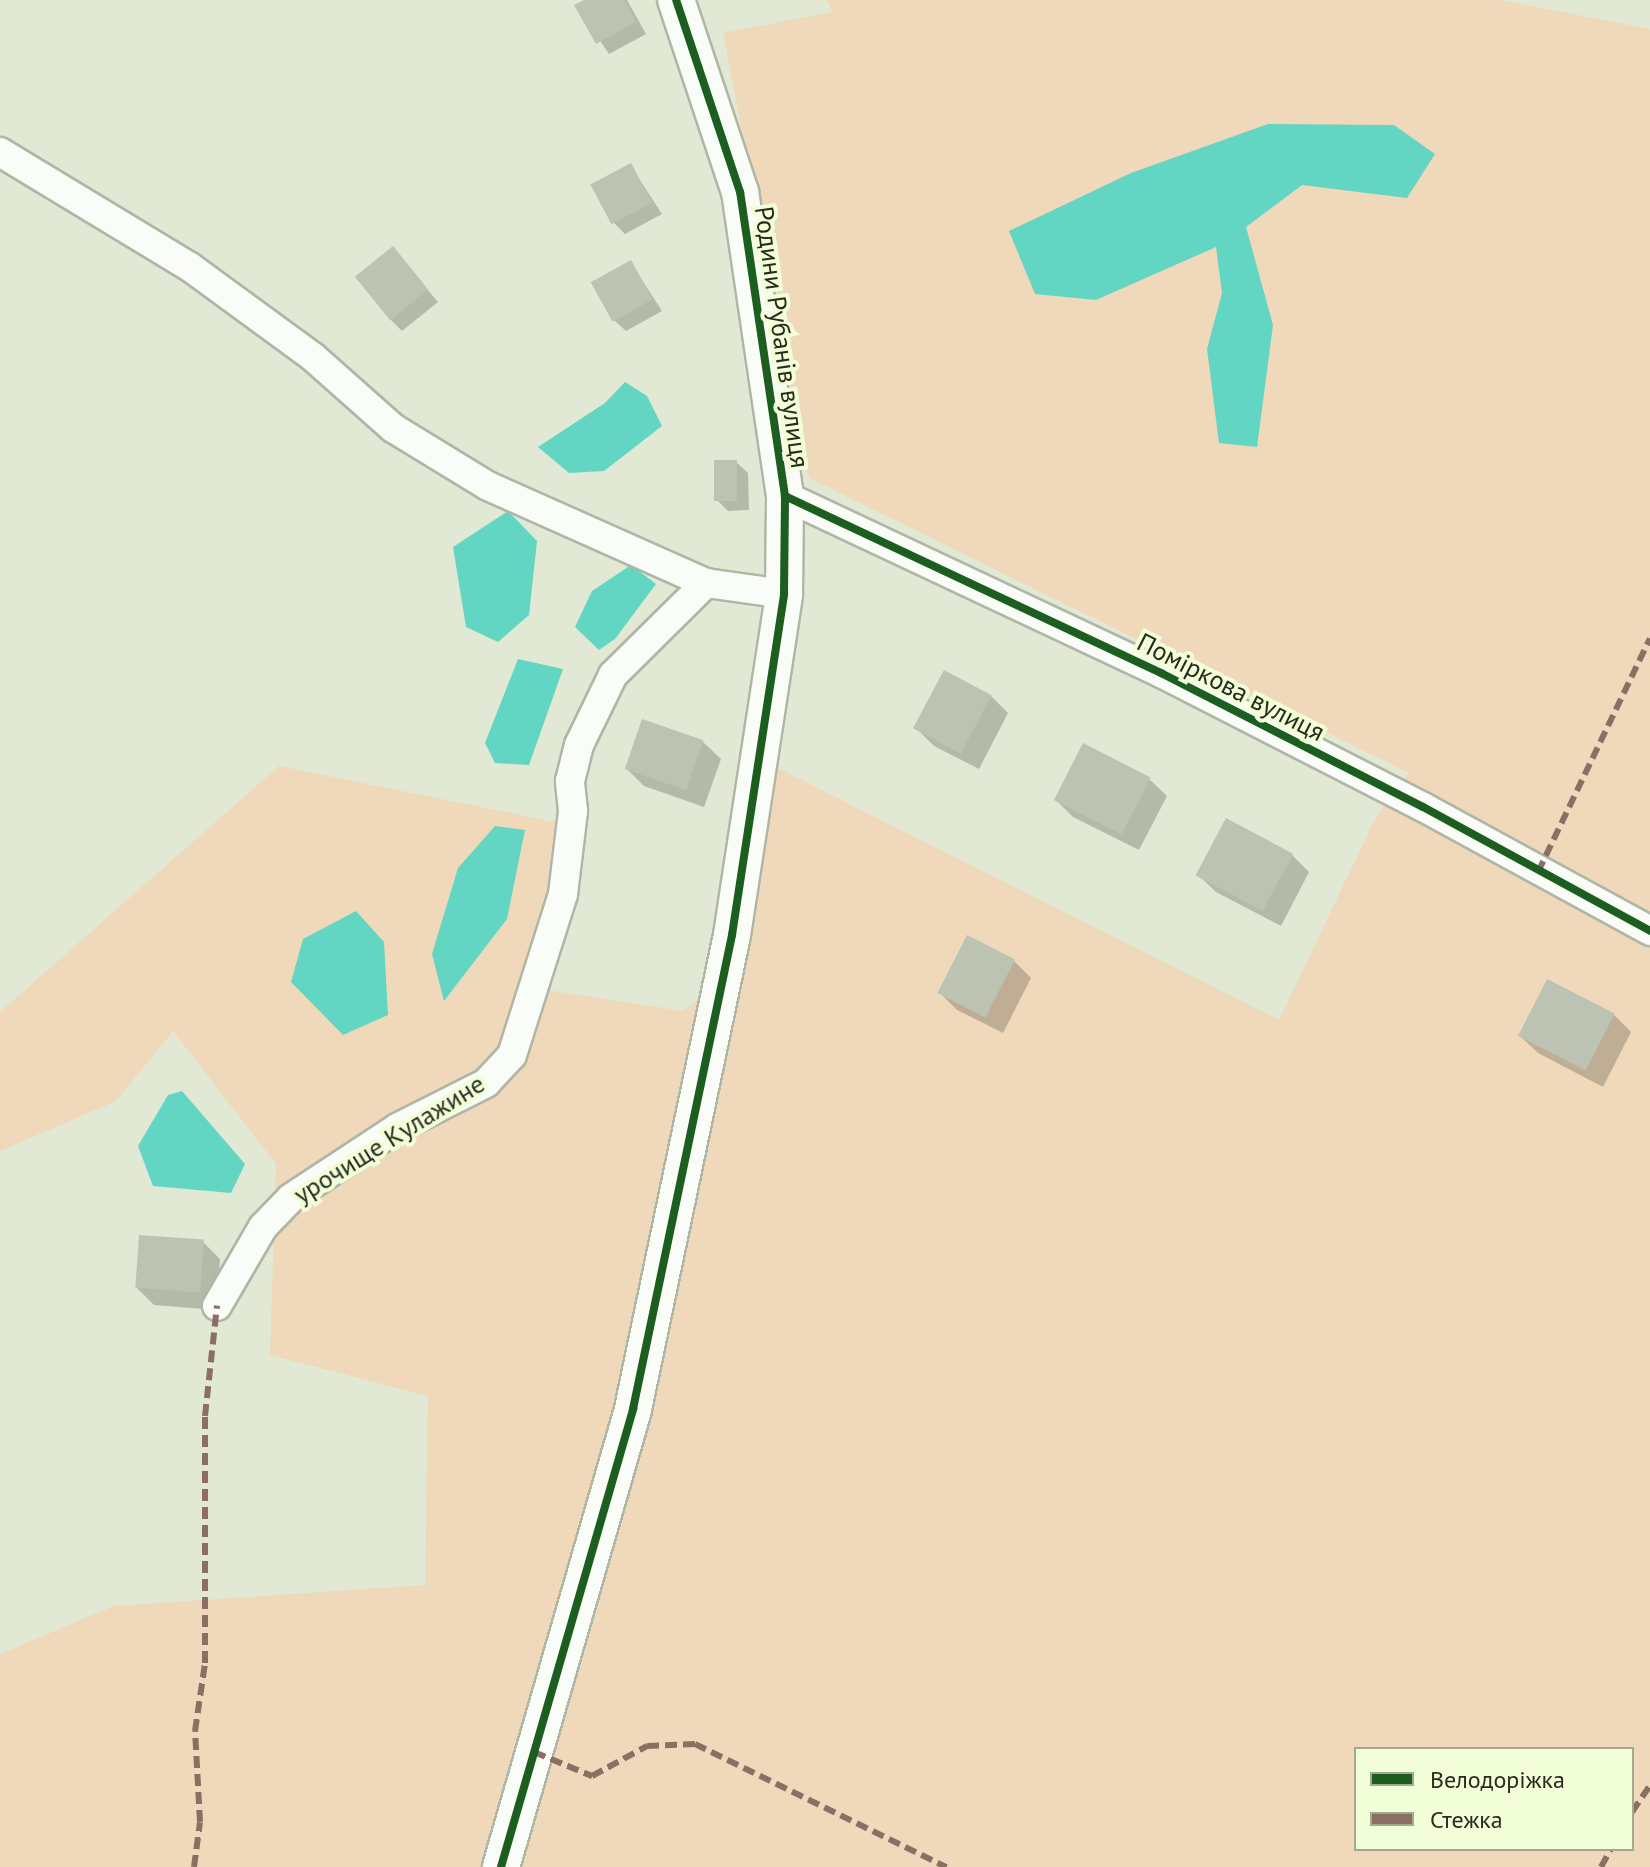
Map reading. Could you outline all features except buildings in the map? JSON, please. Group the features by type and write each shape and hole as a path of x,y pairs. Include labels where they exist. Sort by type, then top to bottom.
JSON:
{"street":[{"name":"Родини Рубанів вулиця","path":"501,1867 633,1409 732,935 784,594 785,496 740,192 676,0"},
{"path":"0,152 190,267 313,357 393,428 474,478 706,583 784,594"},
{"name":"Поміркова вулиця","path":"785,496 1161,673 1650,931"},
{"name":"урочище Кулажине","path":"217,1306 263,1227 291,1198 397,1128 486,1083 512,1055 563,894 573,811 570,781 579,745 613,675 706,583"}],"shaded area":[{"path":"827,0 1500,0 1650,29 1650,1867 0,1867 0,1654 114,1606 425,1585 428,1396 270,1355 276,1164 173,1031 116,1101 0,1151 0,1012 279,766 564,824 546,990 683,1011 723,980 774,766 1279,1020 1375,819 1409,773 809,478 723,33 832,12"}],"water":[{"path":"1268,124 1394,125 1435,154 1407,198 1302,185 1246,227 1273,325 1257,447 1219,443 1207,349 1222,293 1216,247 1096,300 1035,294 1009,231 1131,173"},
{"path":"625,382 647,396 662,426 604,471 569,473 538,447 605,403"},
{"path":"508,511 537,541 529,615 498,642 466,627 453,547"},
{"path":"631,565 656,584 615,639 599,650 575,627 592,591"},
{"path":"518,659 563,669 529,765 495,763 485,743"},
{"path":"495,826 525,830 507,919 444,1001 432,954 458,868"},
{"path":"356,911 384,942 388,1015 343,1035 291,982 303,939"},
{"path":"182,1091 245,1164 231,1193 153,1186 138,1146 168,1095"}],"marked path":[{"path":"1538,872 1650,638"},
{"path":"194,1867 200,1822 195,1731 205,1663 205,1416 217,1306"},
{"path":"534,1752 592,1776 647,1746 695,1744 946,1867"},
{"path":"1634,1809 1650,1785"},
{"path":"1601,1867 1610,1851"}],"cycle path":[{"path":"501,1867 633,1409 732,935 784,594 785,496 740,192 676,0"},
{"path":"785,496 1161,673 1423,807 1650,931"}]}
